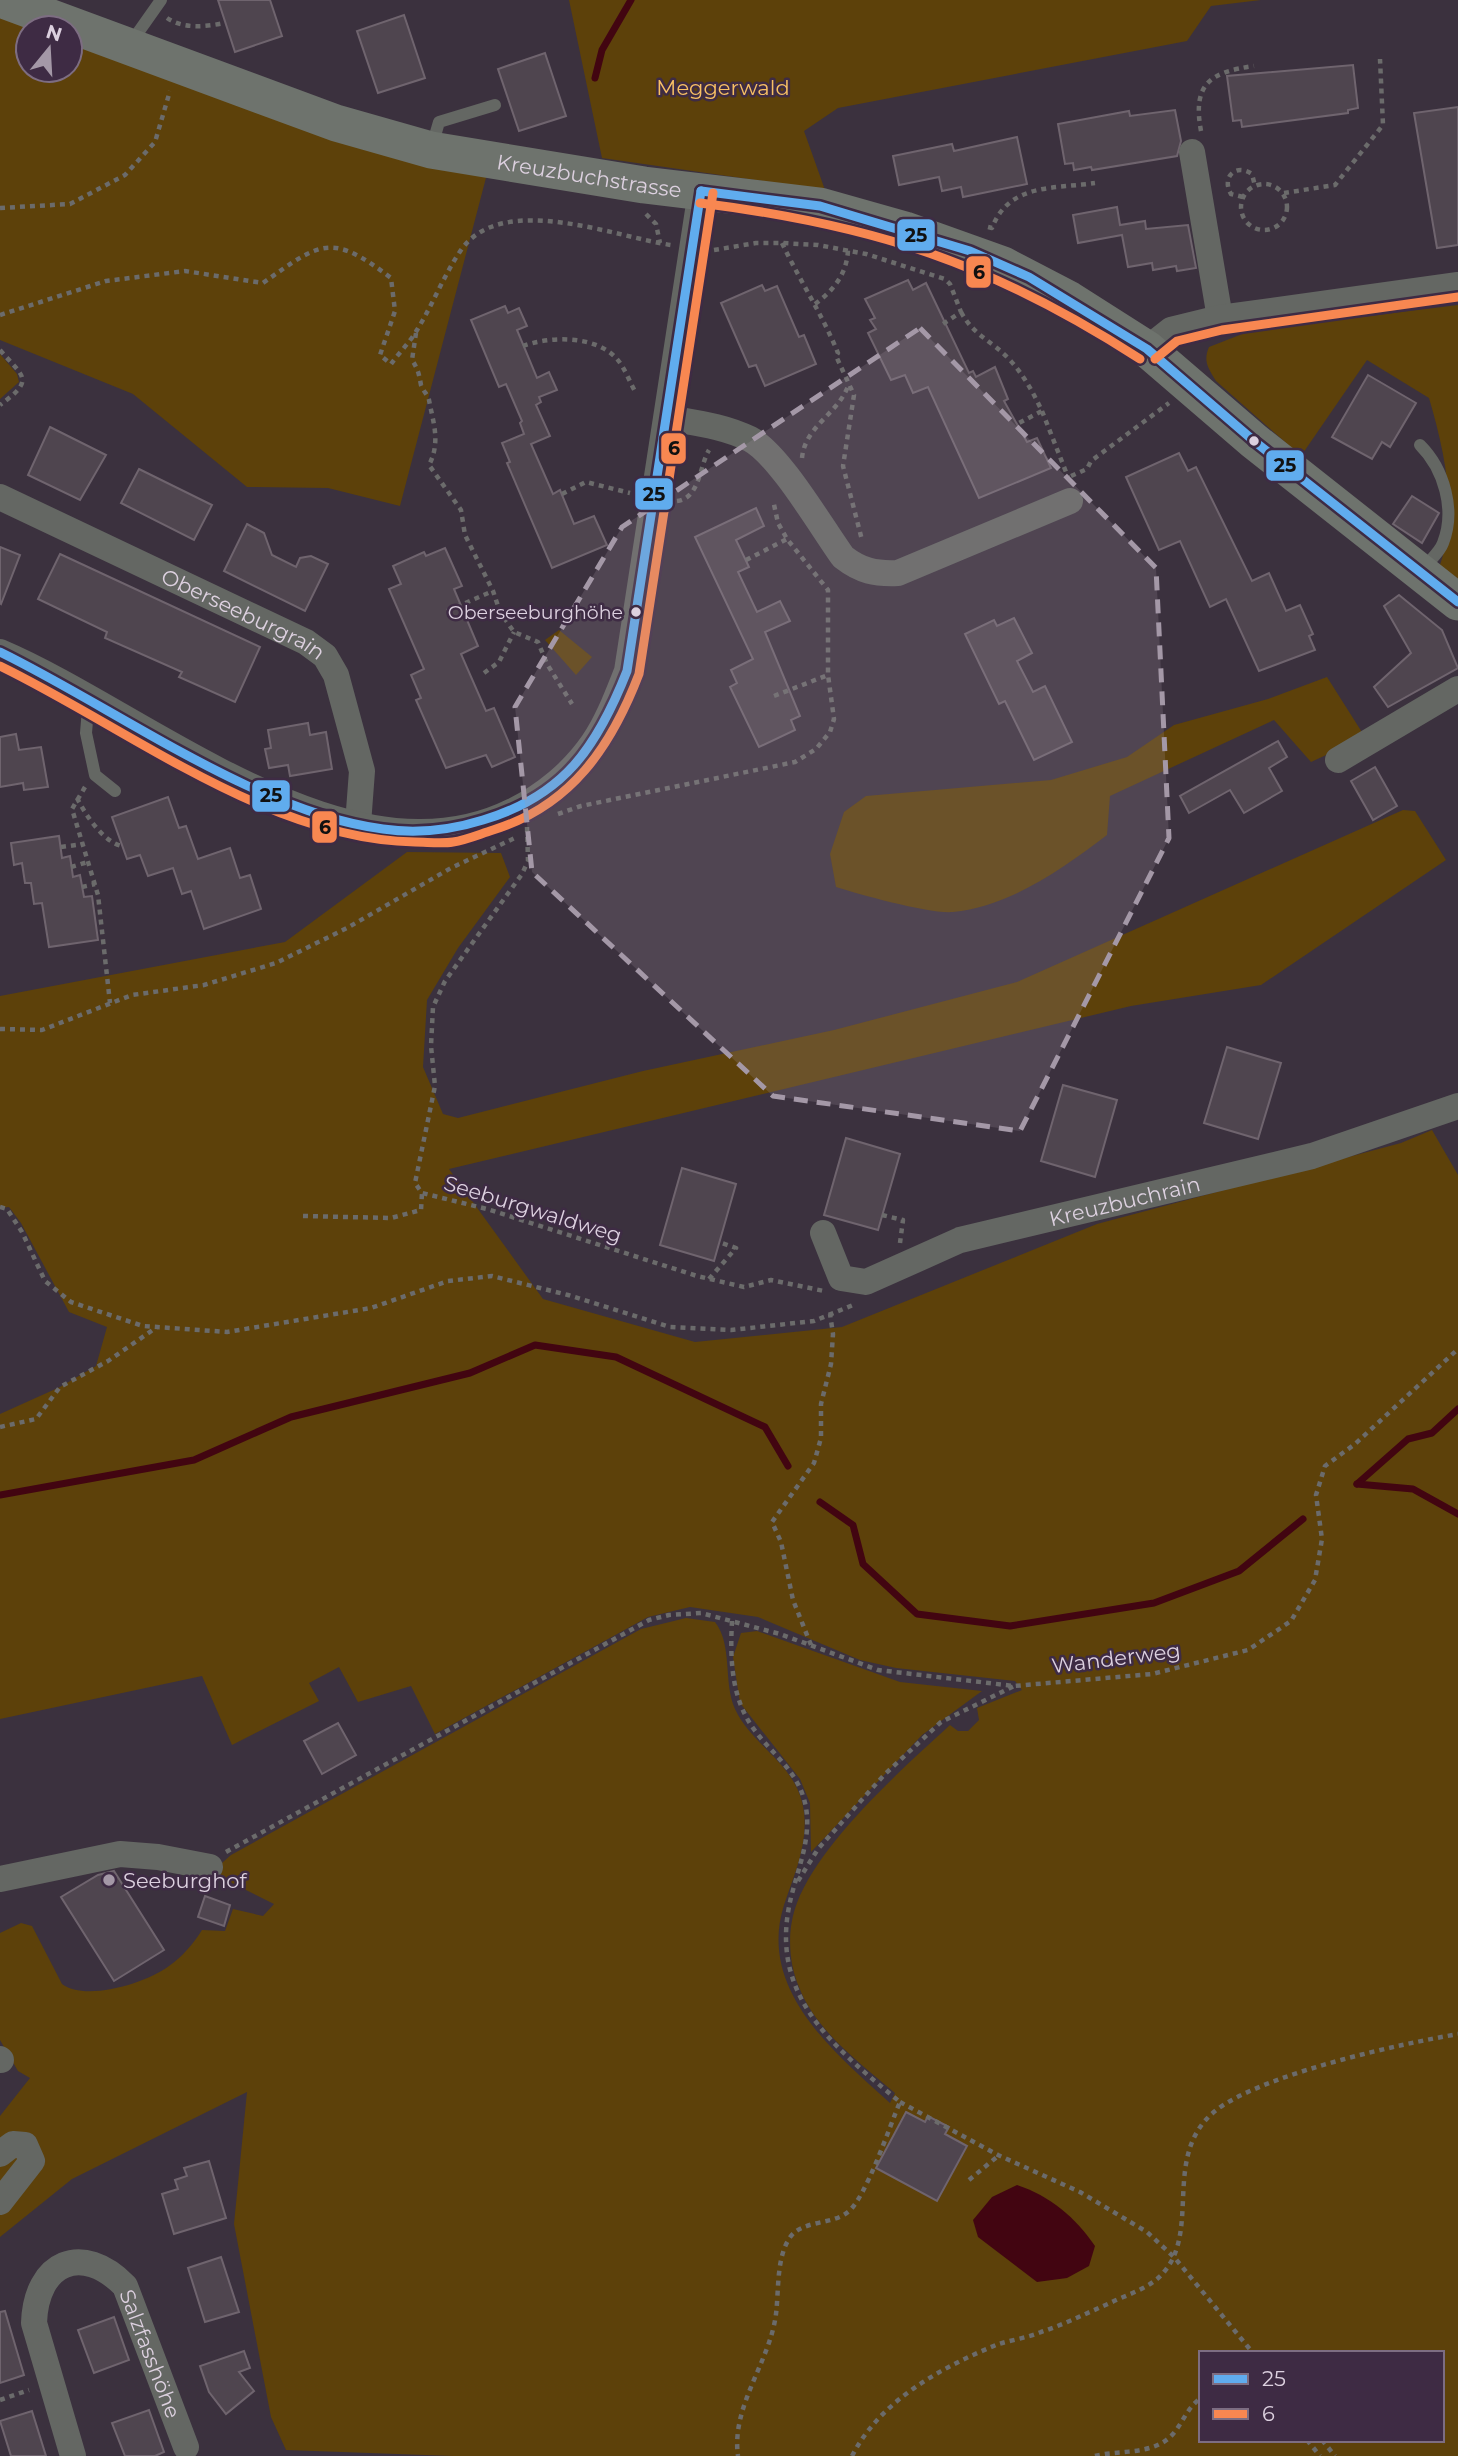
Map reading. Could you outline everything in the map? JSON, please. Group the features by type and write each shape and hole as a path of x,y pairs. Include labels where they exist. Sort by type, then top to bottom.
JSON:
{"street":[{"name":"Kreuzbuchstrasse","path":"3,0 336,123 431,150 644,185 821,206 970,251 1070,300 1147,349 1254,441 1458,601"},
{"path":"1192,152 1220,318"},
{"path":"0,652 89,695 158,738 245,783 296,806 358,824 421,832 462,830 485,824 532,802 571,768 592,744 611,712 627,671 701,191"},
{"path":"1147,349 1171,330 1220,318 1458,285"},
{"path":"668,418 721,428 753,440 771,456 843,557 858,568 875,574 898,573 1070,502"},
{"name":"Oberseeburgrain","path":"0,497 306,642 325,656 336,675 362,771 358,824"},
{"path":"1338,760 1458,689"},
{"name":"Kreuzbuchrain","path":"854,1291 866,1282 960,1240 1312,1156 1458,1106"},
{"path":"823,1233 841,1278 854,1291"},
{"path":"0,1879 120,1854 210,1867"},
{"path":"0,2154 13,2144 25,2145 32,2161 0,2202"},
{"name":"Salzfasshöhe","path":"73,2456 34,2323 35,2303 43,2282 58,2268 75,2261 93,2263 111,2272 125,2286 186,2447"}],"lane":[{"path":"127,47 161,0"},
{"path":"431,150 439,122 495,105"},
{"path":"1420,445 1435,460 1444,480 1447,525 1443,545 1420,573"},
{"path":"89,695 86,733 94,775 115,791"}],"path":[{"path":"170,20 177,24 196,26 224,23"},
{"path":"1283,193 1335,185 1382,125 1380,59"},
{"path":"1199,119 1199,99 1216,74 1254,66"},
{"path":"0,208 70,204 125,175 155,142 171,87"},
{"path":"1243,197 1231,194 1227,182 1234,171 1247,170 1255,180 1255,186"},
{"path":"980,224 992,228 1000,208 1029,190 1094,183"},
{"path":"1271,184 1283,193 1287,201 1285,219 1271,230 1262,231 1247,223 1242,215 1243,197 1255,186 1271,184"},
{"path":"0,315 106,281 185,271 263,283 308,251 336,246 365,258 391,278 395,311 380,355 391,364 416,332 463,247 489,228 526,220 583,225 633,239 682,247"},
{"path":"707,250 756,243 848,250 944,279 950,284 961,312 973,332 997,348 1018,370 1042,411 1069,477 1087,469 1091,461 1175,398"},
{"path":"782,243 808,298 815,304 827,326 854,403 844,466 863,547"},
{"path":"815,304 833,291 847,262 848,250"},
{"path":"943,324 961,312"},
{"path":"416,332 412,359 420,371 422,387 434,414 433,424 437,433 435,454 429,465 461,510 465,535 494,591 500,612 514,632 538,642 547,664 572,704"},
{"path":"523,346 541,340 561,338 592,345 617,358 636,393"},
{"path":"0,350 22,372 24,383 19,392 0,405"},
{"path":"800,466 803,443 819,421 838,405 848,385"},
{"path":"1017,424 1042,411"},
{"path":"562,495 586,482 617,492 656,496 679,502 687,499 706,456 715,449"},
{"path":"556,816 581,806 795,762 816,749 830,732 834,719 828,675 828,590 787,539 778,523 771,488"},
{"path":"746,560 787,539"},
{"path":"447,611 494,591"},
{"path":"484,673 499,662 514,632"},
{"path":"774,696 828,675"},
{"path":"94,775 72,808 95,884 110,1003"},
{"path":"77,797 105,836 114,845 122,846"},
{"path":"0,1029 42,1030 132,995 204,985 276,963 346,928 451,868 520,835 526,823 535,827"},
{"name":"Seeburgwaldweg","path":"526,823 528,861 522,874 445,981 433,1007 431,1046 435,1086 415,1183 422,1193 487,1209 659,1265 744,1287 771,1280 815,1292 854,1291"},
{"path":"61,847 83,844"},
{"path":"71,867 88,862"},
{"path":"82,887 95,884"},
{"path":"303,1216 391,1218 421,1210 422,1193"},
{"path":"0,1207 7,1209 22,1232 46,1281 71,1302 143,1325 227,1332 371,1308 448,1281 492,1276 568,1295 670,1327 731,1330 814,1321 830,1314 854,1291"},
{"path":"882,1215 903,1220 899,1254"},
{"path":"709,1279 736,1248 719,1242"},
{"path":"811,1646 793,1600 781,1542 772,1522 814,1464 821,1438 821,1404 831,1364 833,1334 830,1314"},
{"path":"0,1427 36,1419 60,1387 108,1361 157,1326"},
{"name":"Wanderweg","path":"210,1867 231,1847 649,1620 669,1615 701,1613 732,1620 878,1670 1014,1686 1152,1674 1248,1650 1291,1621 1315,1580 1322,1539 1316,1495 1325,1466 1355,1444 1458,1349"},
{"path":"732,1620 730,1654 738,1702 753,1728 792,1772 804,1796 808,1821 786,1938 789,1970 799,2000 830,2040 900,2102 998,2155 1080,2192 1147,2232 1174,2257 1251,2351"},
{"name":"Wanderweg","path":"794,1887 818,1850 864,1797 940,1722 1014,1686"},
{"path":"852,2456 880,2417 910,2390 936,2373 997,2345 1066,2323 1150,2284 1164,2272 1174,2257 1179,2232 1185,2164 1204,2123 1223,2105 1251,2091 1309,2071 1417,2041 1458,2034"},
{"path":"738,2456 740,2419 762,2365 775,2317 783,2250 792,2235 804,2227 823,2224 851,2210 900,2102"},
{"path":"969,2180 998,2155"},
{"path":"0,2400 52,2383"},
{"path":"1095,2456 1158,2445 1171,2436 1190,2407 1199,2400"},
{"path":"1309,2442 1320,2456"},
{"path":"1324,2442 1335,2456"}],"highlighted area":[{"path":"920,328 1156,568 1169,838 1020,1131 773,1096 532,872 515,707 622,527"}],"green space":[{"name":"Meggerwald","path":"569,0 1261,0 1211,6 1187,41 838,108 804,131 825,190 602,158"},
{"path":"0,11 14,20 14,84 84,84 84,42 487,174 400,506 328,488 247,487 133,394 0,340"},
{"path":"1458,305 1458,579 1440,565 1449,503 1440,440 1429,398 1367,360 1301,456 1216,381 1206,356 1209,347 1250,331"},
{"path":"0,354 17,374 19,382 0,399"},
{"path":"559,630 592,657 576,675 545,640"},
{"path":"1327,677 1365,737 1311,762 1274,720 1110,796 1107,835 1054,873 1015,894 974,908 942,912 836,887 830,854 844,812 866,796 1051,780 1127,757 1174,725 1268,699"},
{"path":"1403,810 1415,811 1446,860 1261,985 1131,1006 449,1169 543,1299 695,1342 842,1327 1097,1224 1401,1143 1432,1130 1458,1175 1458,2456 453,2456 286,2450 271,2417 234,2224 247,2092 72,2179 0,2237 0,2116 30,2078 18,2071 0,2040 0,1933 21,1923 32,1926 62,1984 72,1989 100,1991 146,1979 179,1958 202,1930 225,1931 233,1909 263,1916 274,1904 220,1877 214,1870 231,1855 641,1629 686,1618 715,1622 721,1631 735,1709 751,1733 790,1776 802,1802 805,1829 803,1842 784,1905 779,1936 781,1965 791,1992 825,2041 890,2103 895,2093 828,2032 816,2018 799,1987 791,1956 790,1934 797,1903 808,1880 843,1831 950,1725 958,1731 968,1731 979,1720 977,1708 1022,1690 1015,1681 896,1668 860,1660 758,1617 690,1607 648,1617 435,1734 411,1686 358,1702 339,1667 309,1683 319,1701 232,1745 202,1676 0,1719 0,1414 60,1387 96,1366 107,1327 69,1312 21,1223 9,1207 0,1208 0,996 285,942 407,852 501,853 510,877 458,948 427,1000 423,1067 443,1114 458,1118 643,1071 834,1030 1017,982"},
{"path":"757,1631 900,1682 982,1691 922,1735 811,1852 810,1803 800,1779 740,1703 733,1657 741,1633"}],"shaded area":[{"path":"1017,2185 1051,2201 1079,2226 1095,2246 1089,2266 1067,2278 1037,2282 978,2237 973,2220 992,2197"}],"building":[{"path":"218,0 270,0 282,36 235,52"},
{"path":"404,15 425,78 378,93 357,31"},
{"path":"545,53 566,116 519,131 498,69"},
{"path":"1353,65 1358,108 1348,110 1348,113 1242,127 1241,120 1233,121 1227,76"},
{"path":"1458,107 1458,245 1437,248 1414,113"},
{"path":"1175,110 1181,141 1177,156 1092,170 1091,167 1074,170 1073,163 1065,164 1058,124 1129,111 1130,116"},
{"path":"1017,137 1027,184 963,197 961,187 942,191 939,177 899,185 893,156 952,144 954,151"},
{"path":"1117,207 1120,225 1145,221 1146,229 1188,225 1196,268 1177,271 1176,266 1153,270 1152,263 1128,267 1122,235 1078,243 1073,215"},
{"path":"908,280 913,290 926,283 969,373 973,371 976,377 995,367 1008,399 1004,401 1027,442 1037,438 1051,468 979,498 928,387 913,393 905,375 891,380 868,333 876,329 870,320 875,318 865,299"},
{"path":"762,285 765,291 777,286 799,337 804,335 816,364 765,386 756,365 749,367 721,303"},
{"path":"505,306 508,313 519,308 527,326 517,330 537,378 549,372 557,390 539,397 541,402 536,405 550,436 531,444 553,494 560,490 574,524 594,516 607,545 552,568 507,463 510,462 502,443 524,434 520,423 522,421 506,384 499,387 471,320"},
{"path":"1368,375 1416,403 1390,447 1382,442 1372,459 1332,437"},
{"path":"50,427 106,455 80,500 28,475"},
{"path":"1179,453 1188,471 1196,467 1252,581 1269,573 1286,611 1300,605 1313,634 1309,636 1315,650 1259,671 1226,599 1210,607 1180,541 1159,550 1126,477"},
{"path":"139,469 212,505 194,540 121,503"},
{"path":"1412,496 1439,513 1422,543 1393,524"},
{"path":"756,508 764,526 736,540 749,567 738,572 757,612 780,601 790,621 765,632 800,716 791,720 795,730 759,747 730,687 737,683 731,670 753,659 695,537"},
{"path":"247,524 264,533 272,555 296,567 300,558 311,556 328,564 305,611 224,571"},
{"path":"0,547 20,555 1,604 0,603"},
{"path":"445,548 462,586 454,589 478,646 461,654 486,711 494,708 515,757 492,767 486,755 446,768 416,700 421,698 411,675 424,669 389,589 401,584 393,566 424,552 426,556"},
{"path":"60,554 260,647 235,702 179,677 182,672 105,638 107,632 38,599"},
{"path":"1399,595 1442,630 1458,668 1388,707 1374,687 1411,653 1384,606"},
{"path":"1014,618 1032,653 1017,661 1033,692 1045,686 1072,742 1034,760 1005,701 999,704 965,634 994,620 997,626"},
{"path":"308,723 310,735 326,732 332,769 290,776 288,765 269,768 265,749 271,748 268,730"},
{"path":"16,734 19,750 41,747 48,787 24,790 23,783 0,787 0,737"},
{"path":"1278,741 1287,757 1269,768 1282,791 1244,813 1230,790 1189,813 1180,796"},
{"path":"1375,767 1397,806 1373,820 1351,781"},
{"path":"168,797 179,828 186,826 198,859 230,848 240,878 250,875 261,909 204,929 191,891 182,894 173,868 148,876 140,855 127,859 112,817"},
{"path":"59,836 62,858 70,856 73,877 80,875 84,897 92,896 98,940 49,947 42,903 34,904 31,883 25,883 22,863 14,865 11,843"},
{"path":"1227,1047 1281,1063 1258,1139 1204,1123"},
{"path":"1063,1085 1117,1100 1095,1177 1041,1161"},
{"path":"846,1138 900,1154 878,1230 824,1215"},
{"path":"682,1168 736,1184 714,1261 660,1245"},
{"path":"338,1723 356,1755 322,1774 304,1741"},
{"path":"114,1871 164,1950 114,1981 61,1897 98,1875"},
{"path":"205,1896 230,1905 224,1926 198,1917"},
{"path":"906,2112 925,2122 928,2116 949,2127 945,2134 967,2146 937,2201 876,2168"},
{"path":"209,2161 226,2218 174,2234 162,2194 178,2189 175,2180 187,2176 184,2168"},
{"path":"221,2257 239,2312 205,2322 188,2268"},
{"path":"5,2311 24,2375 0,2383 0,2312"},
{"path":"114,2317 129,2360 94,2373 78,2330"},
{"path":"244,2351 250,2368 239,2372 254,2391 226,2414 209,2392 200,2366"},
{"path":"149,2410 164,2452 155,2456 125,2456 112,2423"},
{"path":"32,2411 46,2456 11,2456 0,2421"}],"waterway":[{"path":"595,78 602,50 631,0"},
{"path":"0,1495 194,1460 291,1417 470,1373 535,1345 616,1357 765,1427 788,1466"},
{"path":"1357,1484 1408,1439 1432,1433 1458,1409"},
{"path":"1357,1484 1413,1489 1458,1514"},
{"path":"820,1502 853,1525 863,1564 917,1614 1010,1626 1154,1603 1239,1571 1303,1519"}],"transit line":[{"name":"25","path":"701,191 820,206 970,251 1029,277 1147,349 1254,441 1458,602"},
{"name":"25","path":"0,652 237,781 335,819 383,829 434,830 483,820 511,810 535,797 574,765 590,745 616,698 627,671 701,191"},
{"name":"6","path":"0,666 253,802 307,822 360,836 415,842 453,842 521,819 545,806 585,770 601,749 628,701 639,674 713,193"},
{"name":"6","path":"700,203 822,223 930,253 1033,297 1140,359"},
{"name":"6","path":"1155,359 1177,341 1222,330 1458,297"}],"place":[{"name":"Oberseeburghöhe","path":"636,612"},
{"name":"Seeburghof","path":"109,1880"}]}
